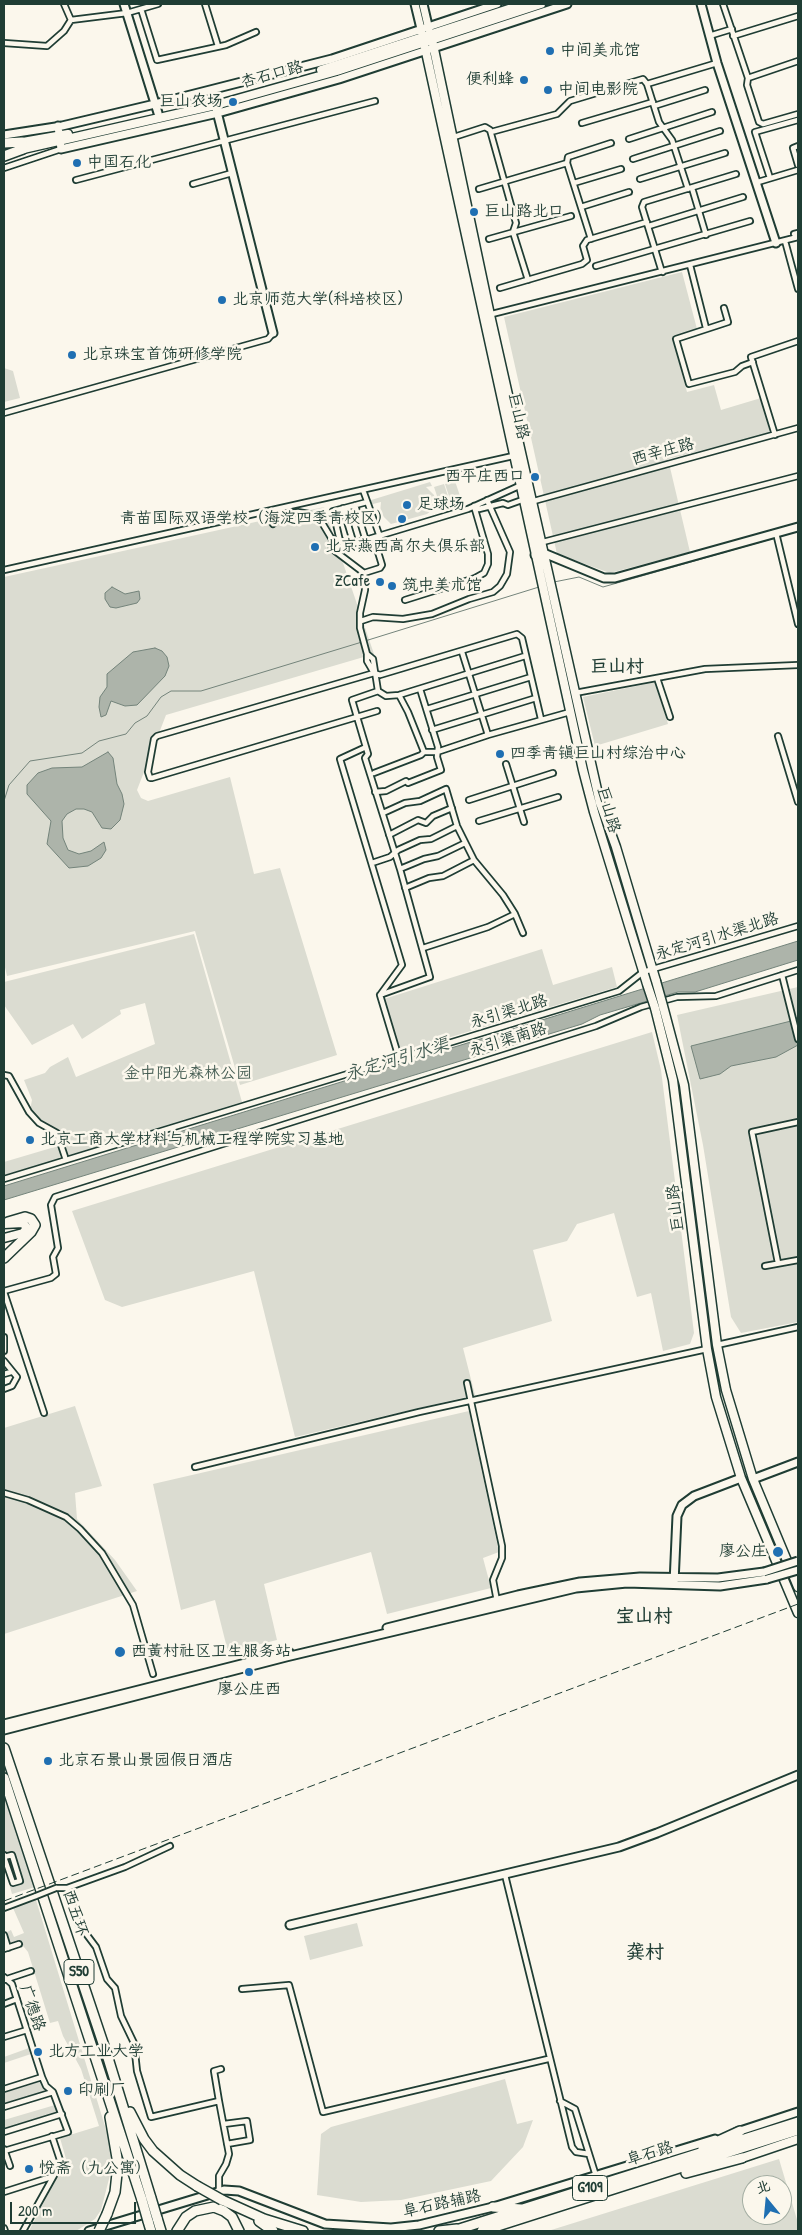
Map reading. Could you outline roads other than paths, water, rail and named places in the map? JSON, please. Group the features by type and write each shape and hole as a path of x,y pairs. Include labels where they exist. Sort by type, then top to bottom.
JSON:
{"highway":[{"path":"4,145 23,145"},
{"path":"4,155 23,145"},
{"path":"4,1258 31,1232 35,1225 31,1219 25,1217 6,1223"},
{"name":"西五环","path":"4,1748 108,2058 152,2219 161,2231"},
{"name":"西五环","path":"4,1778 146,2199"},
{"path":"108,2058 134,2121 144,2139 167,2165 197,2186 221,2196 273,2231"},
{"path":"98,2061 117,2149 118,2164 115,2192 99,2231"},
{"name":"阜石路","path":"482,2231 648,2179 798,2122"},
{"name":"阜石路","path":"453,2231 673,2162 798,2130"},
{"path":"673,2162 740,2131"},
{"path":"648,2179 684,2173 742,2158"},
{"path":"177,2231 186,2217 194,2211 214,2207 232,2217 239,2231"},
{"path":"493,2207 524,2209"},
{"path":"242,2210 303,2231"},
{"name":"西五环","path":"151,2231 152,2219"},
{"path":"439,2231 463,2228"}],"main road":[{"path":"124,4 158,113"},
{"name":"巨山路","path":"415,4 427,39 454,137 519,486 570,712 594,812 655,1008 673,1080 707,1349 716,1397 741,1478 798,1613"},
{"name":"巨山路","path":"423,4 427,39 486,316 534,501 600,802 616,847 656,981 684,1085 717,1345 729,1404 753,1479 798,1587"},
{"name":"杏石口路","path":"427,39 497,4"},
{"name":"杏石口路","path":"23,145 218,113 524,4"},
{"name":"杏石口路","path":"60,140 336,71 427,39 541,4"},
{"name":"杏石口路","path":"4,135 60,126 155,104 332,59 427,39 568,4"},
{"path":"701,4 717,63 758,182 776,243"},
{"path":"215,102 273,333"},
{"name":"杏石口路","path":"60,140 158,113 215,102"},
{"path":"60,126 60,140"},
{"path":"535,554 546,554 604,578 616,578 798,527"},
{"path":"4,1233 15,1230 16,1227 6,1223"},
{"path":"4,1238 24,1233 27,1228 24,1223 6,1223"},
{"path":"753,1479 798,1462"},
{"path":"674,1582 677,1516 682,1505 694,1496 741,1478"},
{"path":"765,1575 798,1561"},
{"path":"4,1724 34,1719 576,1588 765,1575 798,1570"},
{"path":"4,1730 34,1719 208,1671 549,1588 608,1578 674,1582"},
{"path":"290,1925 505,1875 638,1840 798,1775"},
{"name":"阜石路辅路","path":"89,2231 239,2191 325,2224 391,2228 419,2225 493,2207 798,2112"},
{"path":"742,2158 798,2139"}],"street":[{"path":"64,4 71,20"},
{"path":"71,20 127,13 158,4"},
{"path":"205,4 218,46"},
{"path":"724,4 748,78 750,94 759,122 763,124 798,114"},
{"path":"141,9 157,60 236,42 256,32"},
{"path":"734,36 798,16"},
{"path":"4,42 46,46 64,31 71,20"},
{"path":"709,36 732,29"},
{"path":"748,78 798,62"},
{"path":"647,84 717,63"},
{"path":"491,132 557,114 567,103 643,79 647,84 664,128 674,146 706,235"},
{"path":"582,123 705,90"},
{"path":"76,180 375,101"},
{"path":"629,139 712,112"},
{"path":"770,178 755,132 798,120"},
{"path":"454,137 485,127 491,132 516,223 513,232 528,280"},
{"path":"633,160 720,131"},
{"path":"4,168 60,140"},
{"path":"591,239 567,163 568,157 611,143"},
{"path":"795,146 798,165"},
{"path":"640,180 725,153"},
{"path":"479,189 567,163"},
{"path":"574,183 621,168"},
{"path":"758,182 798,170"},
{"path":"193,184 232,173"},
{"path":"664,272 661,270 642,207 644,202 736,174"},
{"path":"581,207 629,192"},
{"path":"500,288 584,263 587,260 584,244 591,239 742,197"},
{"path":"489,239 571,216"},
{"path":"596,266 750,221"},
{"path":"486,316 784,241 797,235"},
{"path":"784,241 798,289"},
{"path":"690,265 706,328"},
{"path":"724,308 728,322 676,339 688,384 735,372 742,366 753,362"},
{"path":"4,413 268,339 273,333"},
{"path":"775,435 751,356 798,341"},
{"name":"西辛庄路","path":"534,501 798,428"},
{"path":"4,570 513,456"},
{"path":"543,542 798,476"},
{"path":"335,551 342,547 377,538 474,506 519,486"},
{"path":"363,490 377,538 382,565 380,568 364,573"},
{"path":"500,493 504,503"},
{"path":"361,621 373,616 403,619 432,614 468,599 493,592 500,586 507,574 510,552 487,500"},
{"path":"474,506 479,509 504,503 508,505 522,500"},
{"path":"342,547 333,511 367,502"},
{"path":"356,505 366,541"},
{"path":"405,600 476,578 484,573 488,564 488,554 474,506"},
{"path":"343,508 352,538"},
{"path":"273,524 284,514 298,512 309,514 321,521 333,541 331,547 364,573 365,590 360,613 362,634 367,654 373,658 378,691 386,696 399,696 525,656"},
{"path":"776,533 798,624"},
{"path":"333,541 340,541"},
{"path":"377,711 152,778 150,778 148,772 154,739 157,736 374,673 380,675 462,652 517,634 522,638 541,719"},
{"path":"462,652 488,735"},
{"path":"575,693 732,666 798,665"},
{"path":"427,709 531,677"},
{"path":"657,678 670,717"},
{"path":"375,792 386,791 406,781 408,784 441,770 437,752 438,747 420,688"},
{"path":"378,691 352,700 368,754 364,758 400,869 430,978 380,995"},
{"path":"399,696 408,712 424,752"},
{"path":"432,730 536,698"},
{"path":"374,773 421,756 424,752 437,752 541,719 570,712"},
{"path":"778,736 798,802"},
{"path":"366,747 340,759 402,965 380,995"},
{"path":"506,764 524,822"},
{"path":"469,800 553,773"},
{"path":"383,813 405,803 420,801 446,789 458,826 474,860 515,914 523,934"},
{"path":"479,821 558,797"},
{"path":"389,835 418,820 426,823 433,816 452,808"},
{"path":"372,863 390,857 394,853 420,840 431,839 458,826"},
{"path":"400,869 424,859 438,856 465,843"},
{"path":"405,888 429,878 443,876 474,860"},
{"path":"423,948 488,927 515,914"},
{"name":"永定河引水渠北路","path":"643,972 798,926"},
{"name":"永引渠南路","path":"4,1292 54,1276 54,1257 58,1248 51,1205 55,1197 596,1026 641,1007 677,997 716,996 798,970"},
{"name":"永引渠北路","path":"4,1179 619,991 643,972"},
{"path":"782,975 798,1039"},
{"path":"380,995 399,1058"},
{"path":"4,1075 9,1076 29,1112 39,1123 57,1133 65,1157"},
{"path":"778,1263 752,1132 798,1122"},
{"path":"765,1266 798,1260"},
{"path":"4,1292 44,1413"},
{"path":"717,1345 798,1327"},
{"path":"4,1337 4,1350"},
{"path":"195,1467 471,1401 707,1349"},
{"path":"4,1361 16,1375 16,1380 12,1386 4,1389"},
{"path":"4,1374 12,1372"},
{"path":"467,1383 502,1546 502,1558 492,1580 497,1601"},
{"path":"4,1493 28,1500 66,1517 102,1553 133,1605 153,1674"},
{"path":"4,1908 56,1888 67,1888 126,1867 170,1846"},
{"path":"12,1854 20,1881 13,1883 4,1856 12,1854"},
{"path":"505,1875 548,2059 572,2147 576,2152 589,2154"},
{"path":"67,1888 78,1923 96,1947 107,1979 115,1988 121,2016 134,2043 137,2071 151,2117 219,2100"},
{"path":"4,1935 6,1948 19,1944"},
{"path":"5,1979 31,1971"},
{"name":"广德路","path":"5,1979 12,1984 42,2077 46,2086 53,2092 68,2132 52,2136"},
{"path":"242,1989 289,1985 323,2112 548,2059"},
{"path":"4,2004 17,1999"},
{"path":"4,2037 27,2030"},
{"path":"221,2069 214,2071 229,2154 218,2180 221,2196"},
{"path":"4,2089 42,2077"},
{"path":"4,2107 53,2092"},
{"path":"560,2101 575,2109 596,2176"},
{"path":"4,2132 62,2114"},
{"path":"224,2124 247,2121 250,2140 227,2144"},
{"path":"10,2166 4,2150 52,2136 61,2163 51,2177 24,2231"},
{"path":"4,2192 51,2177"}],"waterway":[{"path":"779,537 798,531"},
{"path":"554,582 579,577 603,587 775,538"},
{"path":"365,641 539,587"},
{"path":"4,801 9,785 30,761 82,753 99,741 126,734 135,723 147,716 161,697 171,691 201,691 362,642"}],"railway":[{"path":"4,1901 798,1604"}],"place":[{"name":"中间美术馆","path":"550,51"},
{"name":"便利蜂","path":"524,80"},
{"name":"中间电影院","path":"548,90"},
{"name":"巨山农场","path":"233,102"},
{"name":"中国石化","path":"77,163"},
{"name":"巨山路北口","path":"474,212"},
{"name":"北京师范大学(科培校区)","path":"222,300"},
{"name":"北京珠宝首饰研修学院","path":"72,355"},
{"name":"西平庄西口","path":"535,477"},
{"name":"足球场","path":"407,505"},
{"name":"青苗国际双语学校（海淀四季青校区）","path":"402,519"},
{"name":"北京燕西高尔夫俱乐部","path":"315,547"},
{"name":"ZCafe","path":"380,582"},
{"name":"筑中美术馆","path":"392,586"},
{"name":"四季青镇巨山村综治中心","path":"500,754"},
{"name":"北京工商大学材料与机械工程学院实习基地","path":"30,1140"},
{"name":"廖公庄","path":"778,1552"},
{"name":"西黄村社区卫生服务站","path":"120,1652"},
{"name":"廖公庄西","path":"249,1672"},
{"name":"北京石景山景园假日酒店","path":"48,1761"},
{"name":"北方工业大学","path":"38,2052"},
{"name":"印刷厂","path":"68,2091"},
{"name":"悦斋（九公寓）","path":"29,2169"}],"district":[{"name":"巨山村","path":"617,667"},
{"name":"宝山村","path":"644,1617"},
{"name":"龚村","path":"645,1953"}],"water label":[{"name":"永定河引水渠","path":"397,1060"}],"park label":[{"name":"金中阳光森林公园","path":"188,1074"}]}
